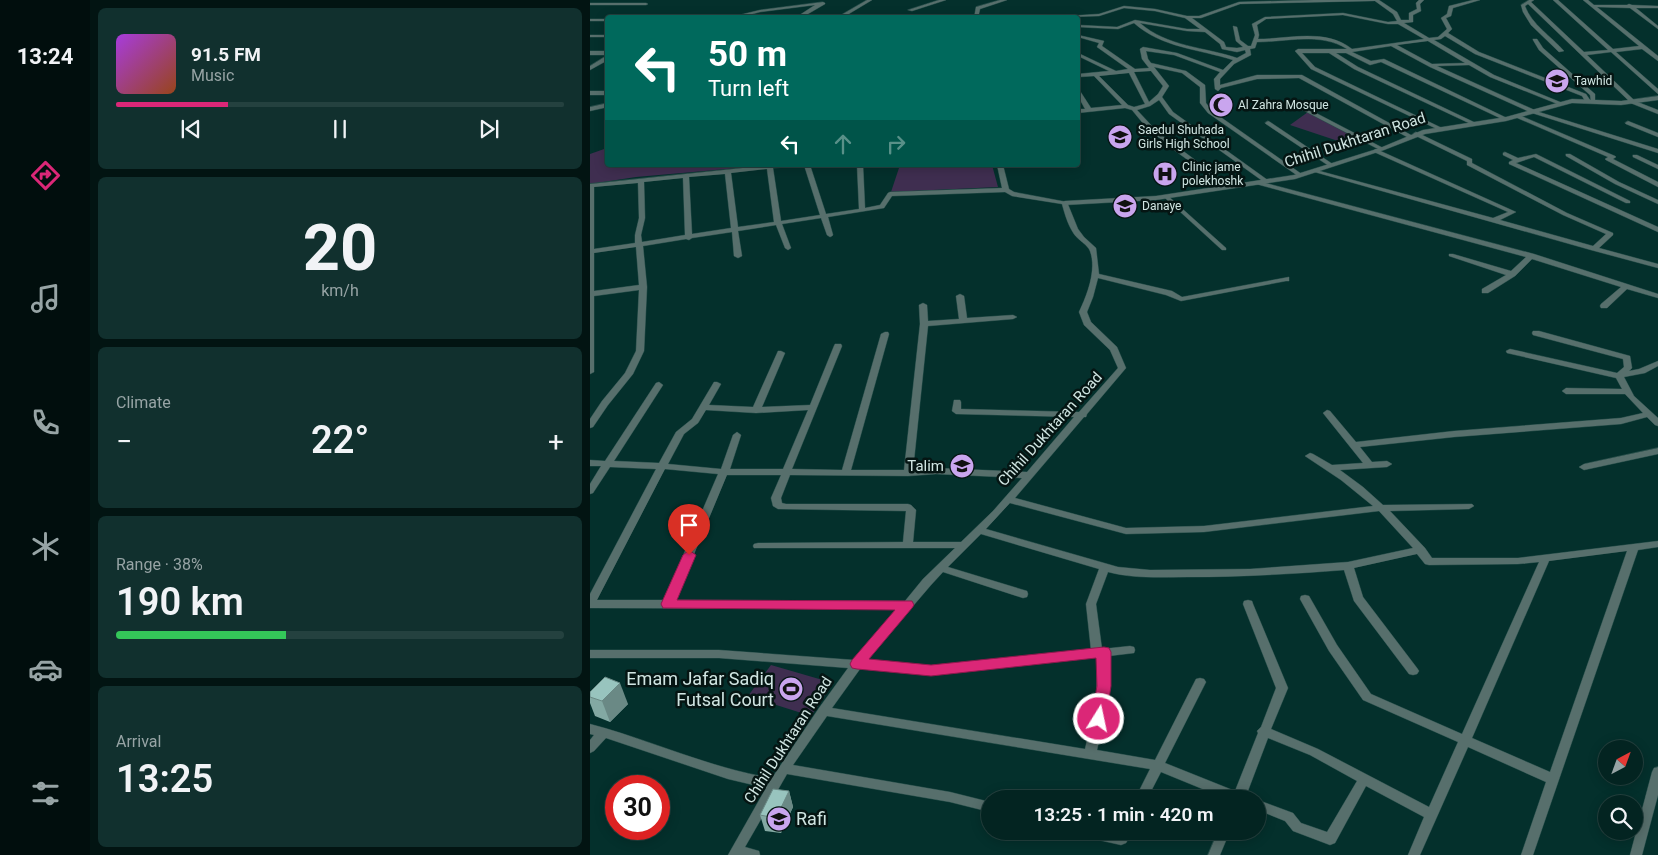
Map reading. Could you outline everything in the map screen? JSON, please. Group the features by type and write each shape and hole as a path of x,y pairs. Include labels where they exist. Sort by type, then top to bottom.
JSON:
{"street":[{"path":"843,15 870,0"},
{"path":"914,2 910,10 944,0"},
{"path":"977,15 978,8 1005,0"},
{"path":"1080,16 1098,15 1124,7 1155,10 1187,17 1199,17 1239,3 1376,0 1395,13 1400,23 1468,64 1562,104"},
{"path":"1422,0 1418,4 1418,10 1411,14 1411,21 1400,23 1343,14 1265,18 1254,24 1257,34 1255,41 1248,49 1248,56 1238,60 1217,79 1218,88 1257,77 1300,76 1413,135 1470,160 1469,164 1565,214 1611,234 1593,248"},
{"path":"1441,129 1334,76 1313,68 1298,51 1347,51 1439,38 1450,29 1443,18 1449,15 1451,7 1478,0"},
{"path":"1555,0 1658,92"},
{"path":"1585,0 1658,59"},
{"path":"1625,0 1658,28"},
{"path":"742,15 825,2"},
{"path":"802,15 825,2"},
{"path":"1561,51 1527,17 1523,5 1531,2 1631,101 1658,112"},
{"path":"590,4 646,4"},
{"path":"1593,6 1658,7"},
{"path":"1187,17 1222,43 1224,48 1248,49"},
{"path":"590,20 605,20"},
{"path":"1080,26 1118,28 1135,21 1187,30 1207,31"},
{"path":"1135,21 1143,30 1157,36 1207,53 1238,60"},
{"path":"1650,22 1658,22"},
{"path":"1235,27 1238,41 1248,49"},
{"path":"1446,34 1477,52 1584,95 1590,100 1593,95 1535,40"},
{"path":"590,36 605,36"},
{"path":"1080,36 1102,42 1099,46 1132,70 1148,105"},
{"path":"1255,41 1323,38 1344,44 1350,48 1347,51"},
{"path":"1391,45 1432,66 1535,112 1658,151"},
{"path":"1546,52 1582,52 1643,47"},
{"path":"1095,74 1126,106 1134,109 1148,105 1160,98 1166,86 1150,66 1143,49 1175,54 1224,72"},
{"path":"1330,51 1356,68 1475,124"},
{"path":"1347,51 1370,63 1382,60 1506,119"},
{"path":"1649,52 1658,52"},
{"path":"590,54 605,55"},
{"path":"1080,55 1114,72"},
{"path":"590,68 605,57"},
{"path":"1432,66 1468,64"},
{"path":"1080,76 1150,66 1184,72 1203,86 1203,103 1210,112 1300,175"},
{"path":"590,93 605,93"},
{"path":"1080,95 1089,110"},
{"path":"1160,98 1171,113 1266,181"},
{"name":"Chihil Dukhtaran Road","path":"735,853 784,768 857,664 907,605 1008,499 1122,368 1114,349 1087,323 1082,312 1093,291 1096,259 1093,248 1079,238 1071,223 1065,203 1167,197 1300,175 1379,150 1413,135 1506,119 1562,104 1590,100 1631,101 1658,98"},
{"path":"1291,102 1379,150 1513,212 1492,221"},
{"path":"590,110 605,106"},
{"path":"1080,111 1126,106"},
{"path":"1134,109 1136,114 1157,133 1228,187"},
{"path":"1517,116 1613,157 1608,159 1658,185"},
{"path":"1268,123 1331,166"},
{"path":"1628,123 1658,135"},
{"path":"1505,154 1518,160"},
{"path":"1628,202 1534,155 1511,162 1658,230"},
{"path":"1568,155 1616,183 1658,202"},
{"path":"1636,156 1658,166"},
{"path":"590,372 591,186 770,167 778,223 788,248"},
{"path":"808,167 830,235"},
{"path":"860,167 862,209"},
{"path":"1000,167 1006,190"},
{"path":"728,171 738,256"},
{"path":"1314,171 1658,266"},
{"path":"686,175 689,238"},
{"path":"590,425 605,402 629,374 640,351 642,287 638,235 642,218 641,180"},
{"path":"1258,182 1530,256 1658,296"},
{"path":"591,252 734,231 822,214 882,206 890,194 1006,190 1012,194 1065,203"},
{"path":"1167,197 1224,249"},
{"path":"1452,255 1512,274"},
{"path":"1485,292 1512,274 1530,256"},
{"path":"1094,275 1169,293 1181,299 1286,280"},
{"path":"1604,306 1626,286"},
{"path":"591,294 642,287"},
{"path":"960,296 963,321"},
{"path":"908,473 924,324 923,305"},
{"path":"924,324 1013,317"},
{"path":"1536,333 1627,358 1628,368 1619,376"},
{"path":"846,472 886,334"},
{"path":"838,346 786,471 776,498 778,506 908,507 911,510 908,545"},
{"path":"1510,351 1619,376 1642,371 1658,363"},
{"path":"756,410 781,352"},
{"path":"1619,376 1627,392 1658,423"},
{"path":"717,384 695,421 680,432 590,604 907,605"},
{"path":"590,491 605,464 659,385"},
{"path":"1566,391 1627,392"},
{"path":"957,402 956,411 1083,415"},
{"path":"704,407 756,410 812,407"},
{"path":"1327,413 1369,464"},
{"path":"1355,445 1482,431 1621,421 1649,414"},
{"path":"668,604 724,472 737,435"},
{"path":"1584,466 1658,451"},
{"path":"1310,456 1332,468 1381,508 1421,550 1429,562 1518,561 1658,544"},
{"path":"590,463 662,466 724,472 908,473 936,471 1030,474"},
{"path":"1332,468 1387,464"},
{"path":"1008,499 1126,532 1204,529 1381,508 1469,506"},
{"path":"979,530 1105,567 1134,573 1250,573 1348,566 1421,550"},
{"path":"758,546 964,545"},
{"path":"1527,855 1634,546"},
{"path":"1414,855 1546,557"},
{"path":"1348,566 1358,598 1413,672"},
{"path":"1090,754 1102,702 1100,652 1091,604 1105,567"},
{"path":"941,568 1023,594"},
{"path":"1305,599 1333,648 1367,697 1464,742 1553,779"},
{"path":"1242,790 1263,731 1282,688 1248,604"},
{"path":"590,654 719,654 931,670 1130,650"},
{"path":"1145,790 1200,682"},
{"path":"823,711 1157,764 1218,790"},
{"path":"590,729 757,782 775,784"},
{"path":"1263,731 1314,752 1432,815"},
{"path":"590,748 604,732"},
{"path":"784,768 981,804"},
{"path":"1636,855 1658,772"},
{"path":"1266,808 1289,817 1297,828 1330,839 1364,779"},
{"path":"1214,855 1220,840"},
{"path":"735,853 754,855"}],"shaded area":[{"path":"1308,112 1360,140 1354,145 1347,144 1290,125"},
{"path":"605,149 605,167 749,167 636,177 590,184 590,154"},
{"path":"899,167 993,167 998,187 891,192"},
{"name":"Emam Jafar Sadiq Futsal Court","path":"771,665 833,683 811,716 748,696"}],"building":[{"path":"605,677 620,683 602,701 590,697 590,692"},
{"path":"773,789 789,791 776,818 760,815"}],"place":[{"name":"Tawhid","path":"1557,81"},
{"name":"Al Zahra Mosque","path":"1221,105"},
{"name":"Saedul Shuhada Girls High School","path":"1120,137"},
{"name":"Clinic jame polekhoshk","path":"1165,174"},
{"name":"Danaye","path":"1125,206"},
{"name":"Talim","path":"962,466"},
{"name":"Emam Jafar Sadiq Futsal Court","path":"791,689"},
{"name":"Rafi","path":"779,819"}],"route":[{"path":"689,555 668,604 907,605 857,664 931,670 1104,652 1104,686 1099,719"}]}
